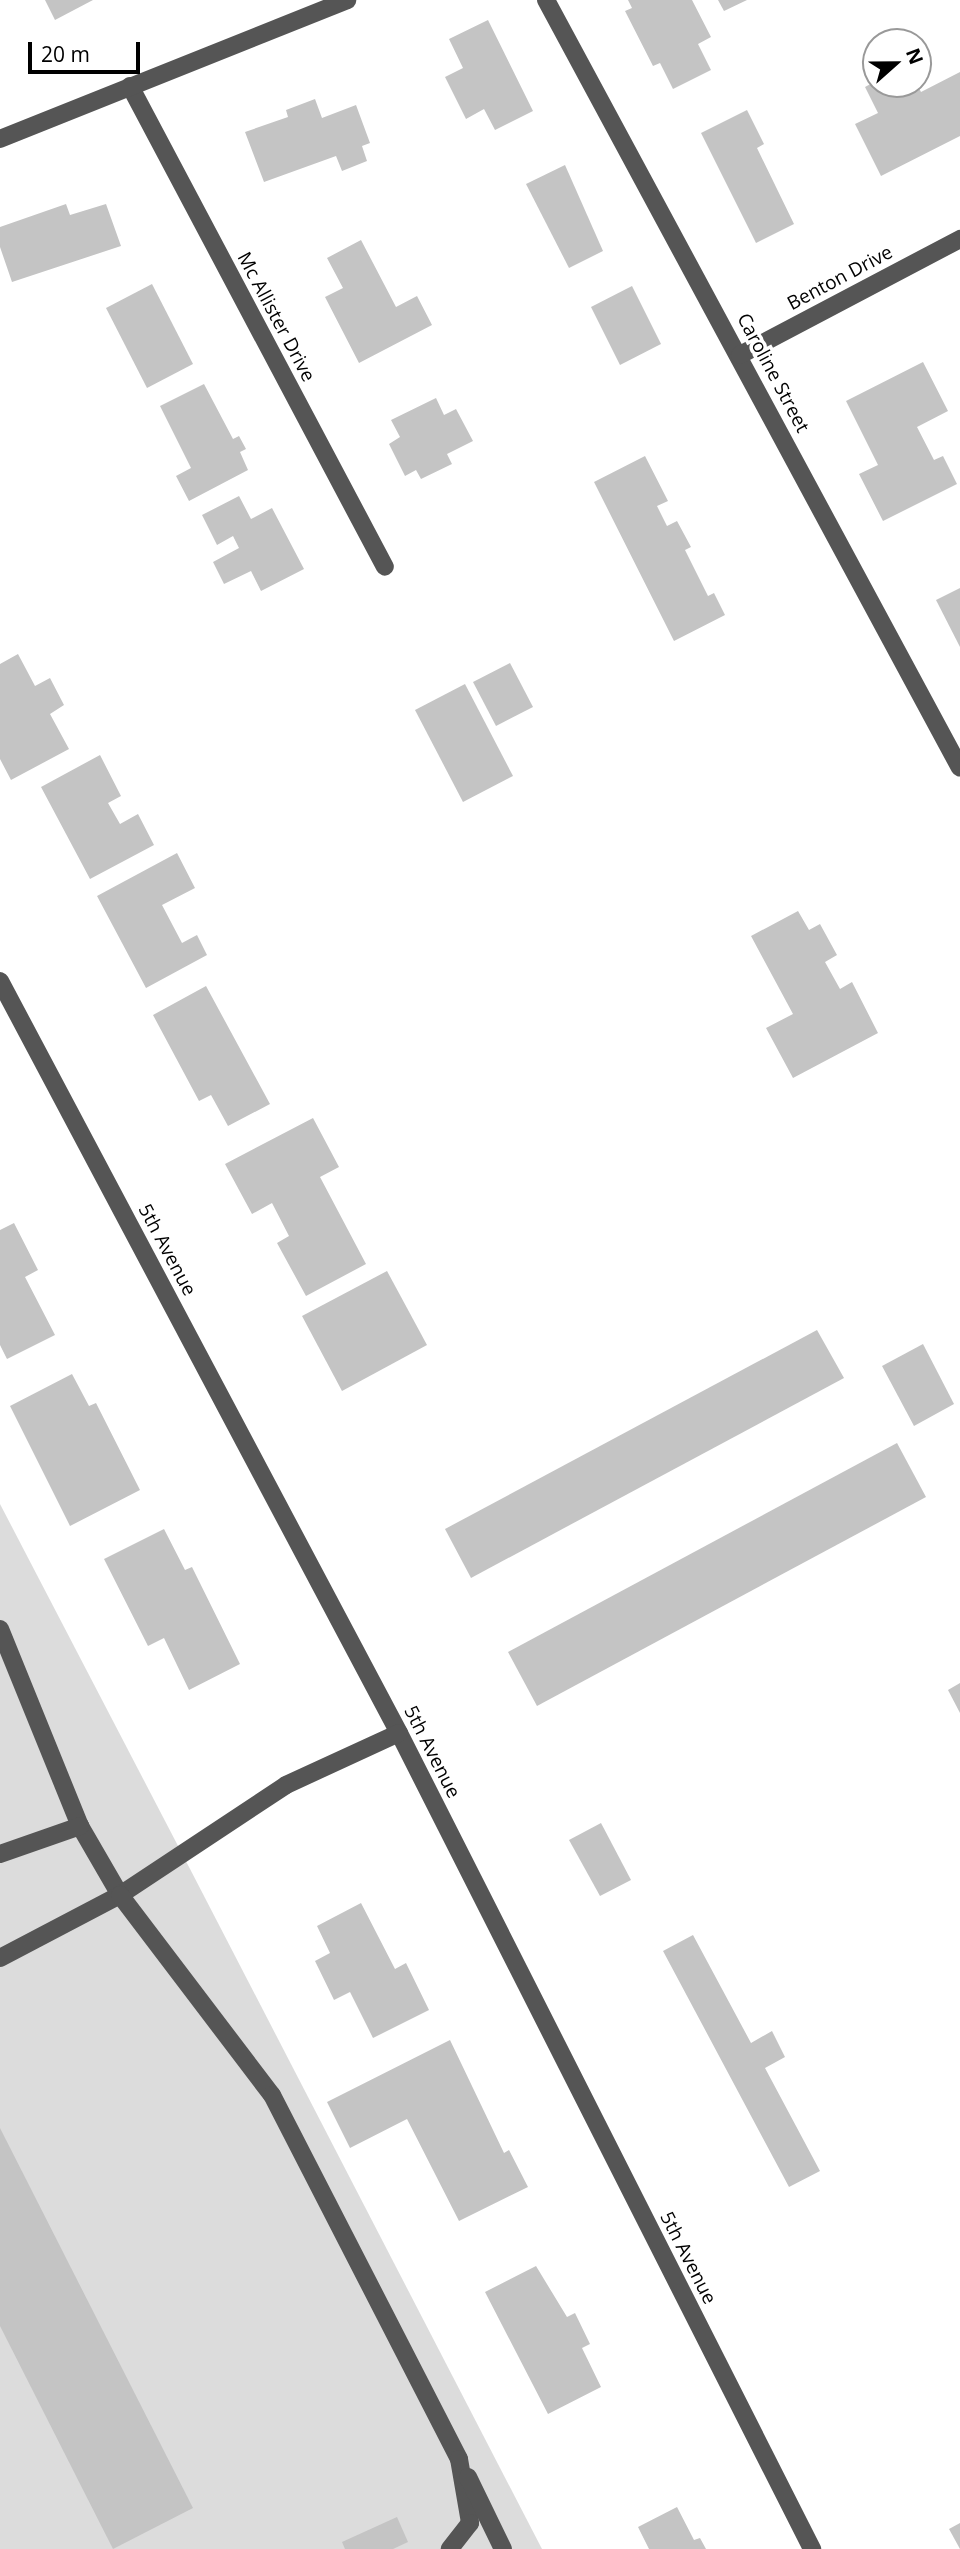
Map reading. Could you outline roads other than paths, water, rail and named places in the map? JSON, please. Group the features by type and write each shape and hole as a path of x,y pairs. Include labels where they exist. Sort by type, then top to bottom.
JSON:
{"street":[{"path":"0,139 347,0"},
{"name":"Caroline Street","path":"546,0 740,355 960,768"},
{"name":"Mc Allister Drive","path":"130,86 385,567"},
{"name":"Benton Drive","path":"740,355 960,239"},
{"name":"5th Avenue","path":"0,981 399,1733 813,2549"},
{"path":"0,1629 79,1826 120,1895 272,2095 503,2549"},
{"path":"0,1958 120,1895 286,1785 399,1733"},
{"path":"0,1854 79,1826"},
{"path":"450,2549 470,2523 459,2459"}]}
